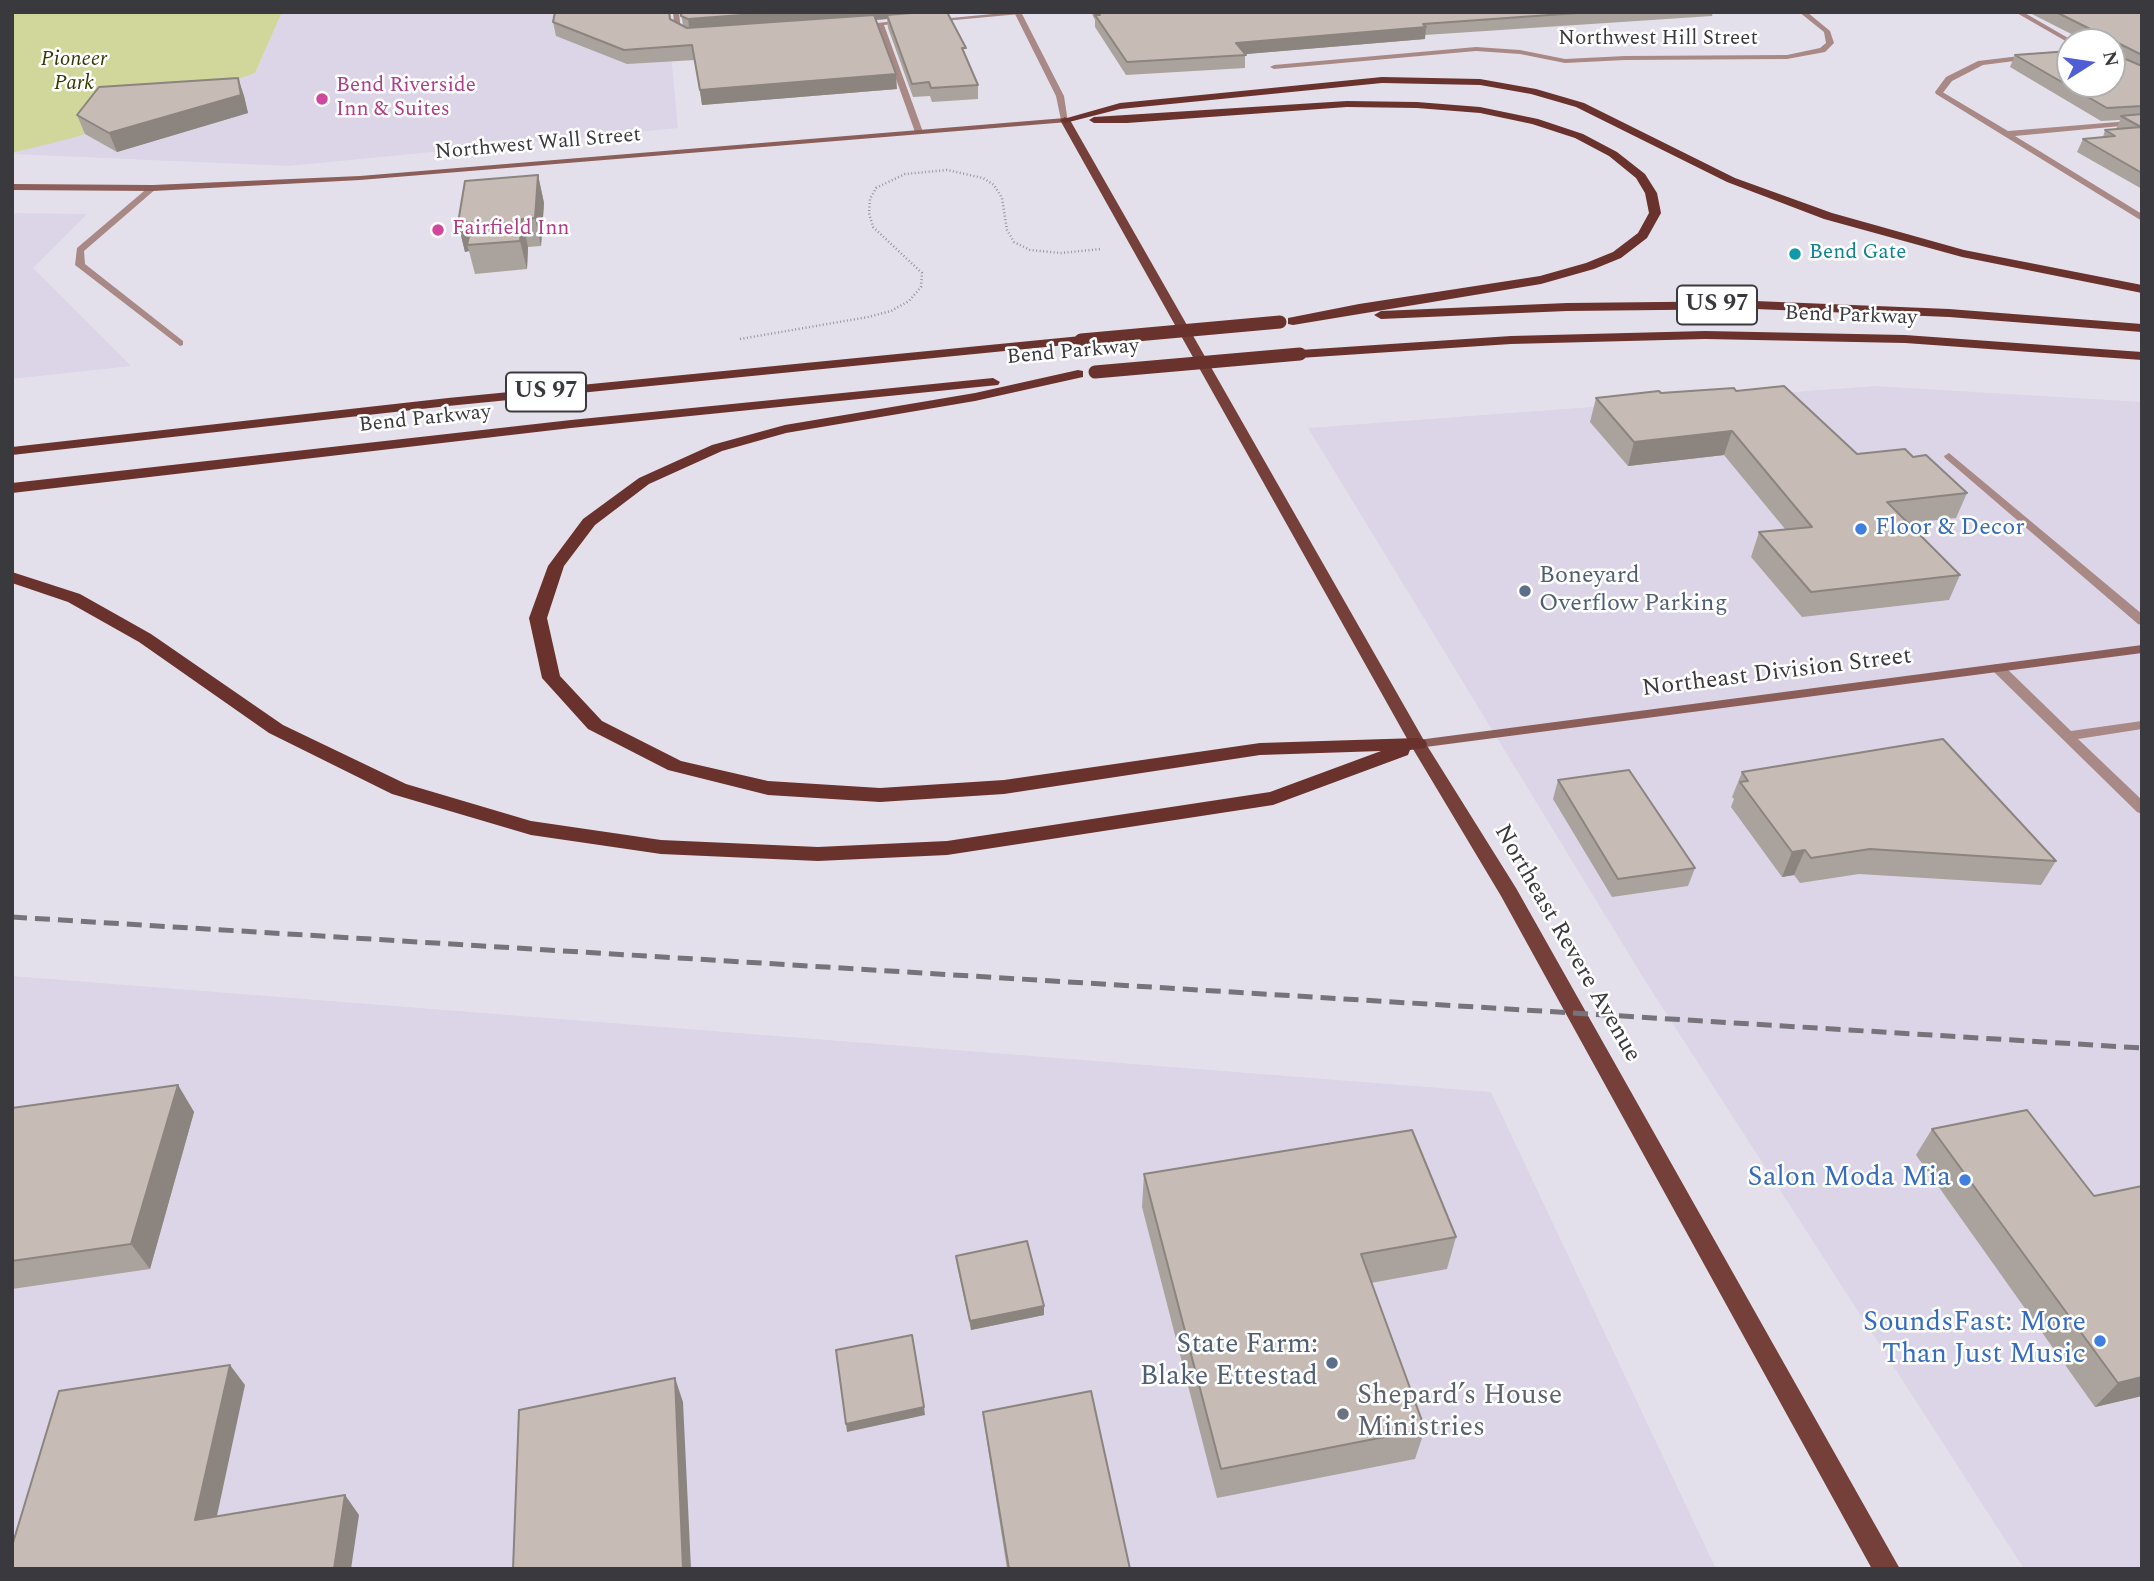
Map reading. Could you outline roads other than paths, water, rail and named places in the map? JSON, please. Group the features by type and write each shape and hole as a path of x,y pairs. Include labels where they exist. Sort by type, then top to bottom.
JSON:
{"highway":[{"path":"1065,120 1120,106 1370,82 1424,79 1480,82 1532,91 1580,105 1731,180 1828,216 1962,253 2142,289"},
{"path":"1065,120 1128,120 1348,104 1418,105 1480,110 1534,121 1579,136 1613,154 1642,176 1651,194 1655,214 1643,234 1617,254 1590,266 1541,280 1367,306 1286,322"},
{"name":"Bend Parkway","path":"12,451 448,402 1081,340 1286,322 1507,309 1755,305 1949,313 2142,328"},
{"name":"Bend Parkway","path":"12,488 557,426 1087,373 1300,354 1511,340 1739,335 1940,341 2142,356"},
{"path":"1087,373 975,397 795,426 717,448 644,481 589,522 556,566 538,618 551,678 595,725 675,766 768,788 880,795 1004,787 1260,749 1418,744"},
{"path":"12,577 74,598 145,638 276,729 399,789 530,828 661,847 818,854 947,848 1273,798 1418,744"}],"main road":[{"name":"Northwest Wall Street","path":"12,187 153,188 360,178 1065,120"},
{"name":"Northeast Revere Avenue","path":"1065,120 1418,744 1509,893 1887,1569"},
{"name":"Northeast Division Street","path":"1418,744 2142,649"}],"street":[{"path":"676,12 678,33 689,38 703,37"},
{"name":"Northwest Hill Street","path":"1274,67 1476,49 1520,52 1565,61 1787,57 1822,50 1830,43 1827,31 1802,12"},
{"path":"2018,12 2056,34"},
{"path":"852,26 1017,13 1060,96 1065,120"},
{"path":"880,24 919,132"},
{"path":"2056,54 1981,63 1949,79 1939,92 2142,218"},
{"path":"2006,134 2142,122"},
{"path":"153,188 80,250 80,265 180,343"},
{"path":"1949,456 2142,621"},
{"path":"1998,668 2142,809"},
{"path":"2068,736 2142,725"}],"railway":[{"path":"12,917 2142,1048"}],"place":[{"name":"Bend Riverside Inn & Suites","path":"322,99"},
{"name":"Fairfield Inn","path":"438,230"},
{"name":"Bend Gate","path":"1795,254"},
{"name":"Floor & Decor","path":"1861,529"},
{"name":"Boneyard Overflow Parking","path":"1525,591"},
{"name":"Salon Moda Mia","path":"1965,1180"},
{"name":"SoundsFast: More Than Just Music","path":"2100,1341"},
{"name":"State Farm: Blake Ettestad","path":"1332,1363"},
{"name":"Shepard’s House Ministries","path":"1343,1414"}],"park label":[{"name":"Pioneer Park","path":"74,73"}]}
